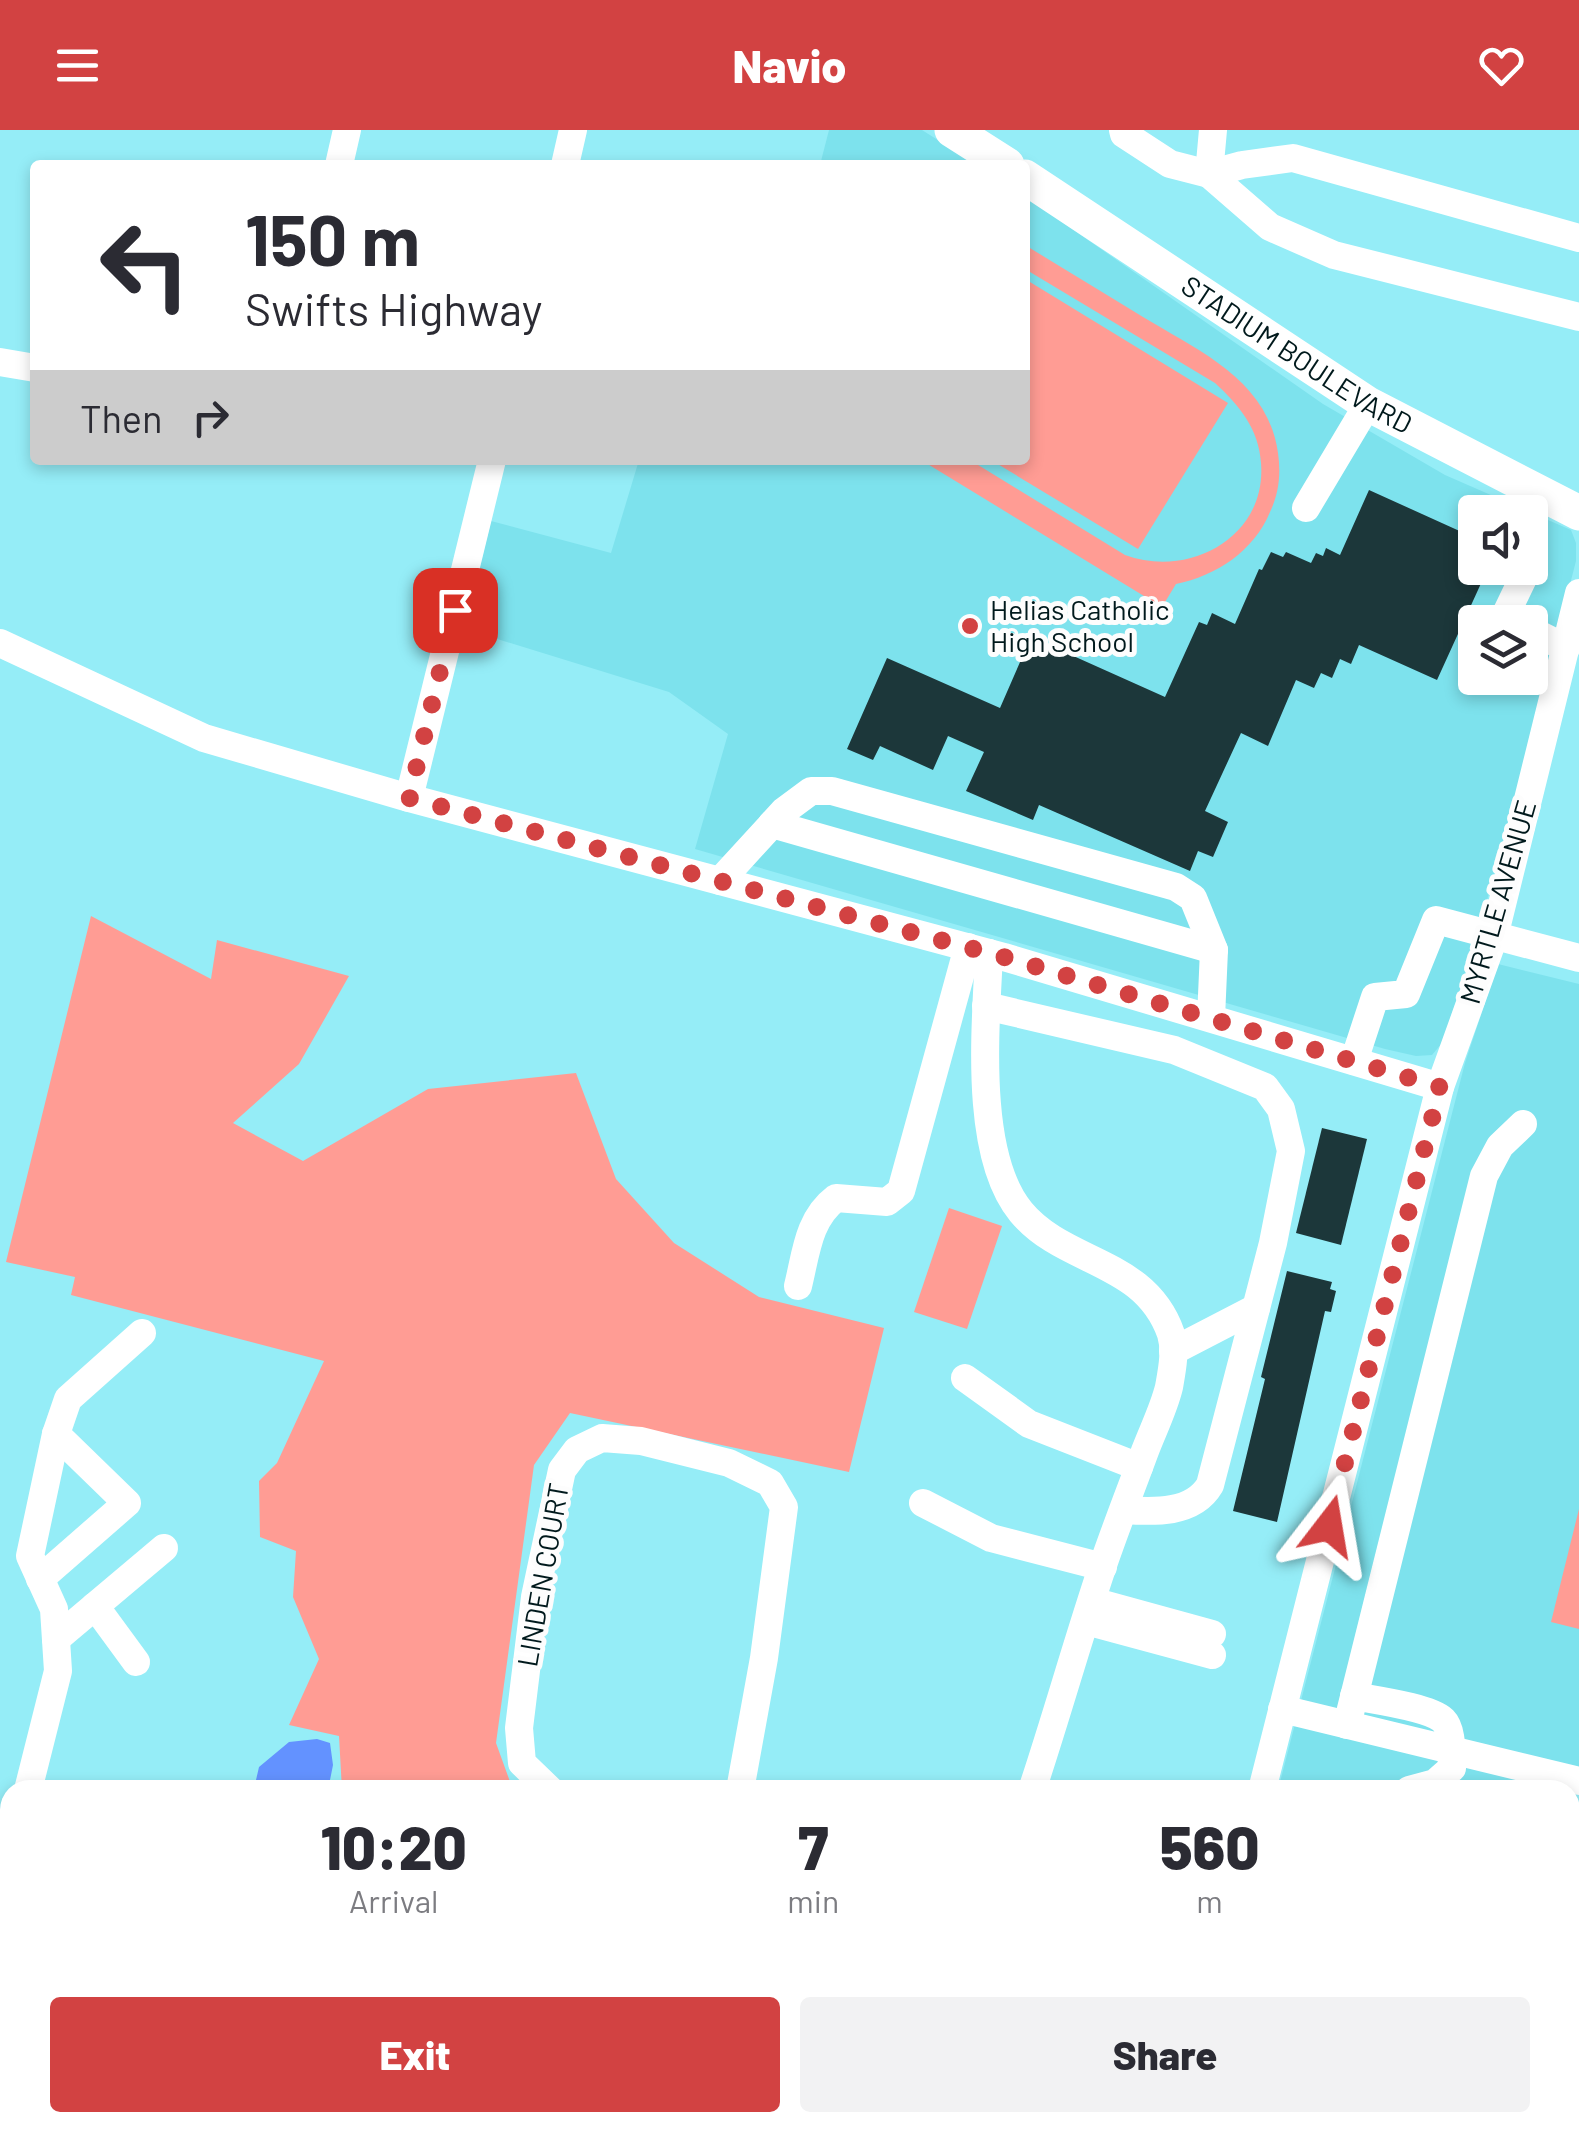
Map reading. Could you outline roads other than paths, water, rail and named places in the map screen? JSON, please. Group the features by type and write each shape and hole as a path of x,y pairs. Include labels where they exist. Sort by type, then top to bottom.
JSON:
{"main road":[{"path":"952,130 995,148"},
{"name":"STADIUM BOULEVARD","path":"1030,180 1368,404 1579,513"}],"street":[{"path":"340,160 348,130"},
{"path":"566,160 574,130"},
{"path":"1122,130 1170,164 1209,174 1270,227 1334,254 1579,318"},
{"path":"1209,174 1213,130"},
{"path":"1209,174 1292,158 1579,238"},
{"path":"0,362 30,367"},
{"path":"1306,508 1368,404"},
{"path":"409,798 491,465"},
{"name":"MYRTLE AVENUE","path":"1264,1780 1440,1087 1494,938 1579,593"},
{"path":"1548,640 1566,648"},
{"path":"0,643 204,738 409,798 979,950 1440,1087"},
{"path":"720,881 772,824 811,791 832,791 1065,855 1176,887 1193,898 1214,950 1211,1018"},
{"path":"772,824 1214,950"},
{"path":"1354,1061 1375,996 1406,994 1436,920 1579,958"},
{"path":"979,950 986,1006 984,1054 989,1111 1000,1175 1022,1213 1033,1222 1056,1240 1126,1275 1152,1299 1171,1334 1173,1351 1168,1390 1102,1566 1035,1780"},
{"path":"798,1286 812,1228 822,1209 836,1198 886,1202 900,1191 979,950"},
{"path":"986,1006 1174,1050 1265,1087 1281,1109 1292,1151 1210,1485 1202,1498 1186,1506 1150,1512 1124,1510"},
{"path":"1347,1724 1484,1176 1500,1146 1523,1124"},
{"path":"1173,1351 1256,1308"},
{"path":"31,1780 58,1671 54,1609 30,1556 56,1434 68,1399 142,1333"},
{"path":"965,1378 1029,1424 1139,1467"},
{"path":"40,1579 127,1502 56,1434"},
{"name":"LINDEN COURT","path":"540,1780 522,1763 518,1728 535,1597 562,1470 576,1450 602,1438 641,1441 728,1462 770,1484 784,1508 764,1658 742,1780"},
{"path":"923,1503 991,1538 1102,1566"},
{"path":"56,1639 164,1548"},
{"path":"95,1606 136,1662"},
{"path":"1089,1611 1212,1644"},
{"path":"1354,1696 1443,1720 1449,1731 1452,1768 1439,1780"},
{"path":"1282,1708 1575,1780"}],"water":[{"path":"317,1739 330,1743 330,1780 256,1780 259,1767 289,1742"}],"place":[{"name":"Helias Catholic High School","path":"970,626"}]}
